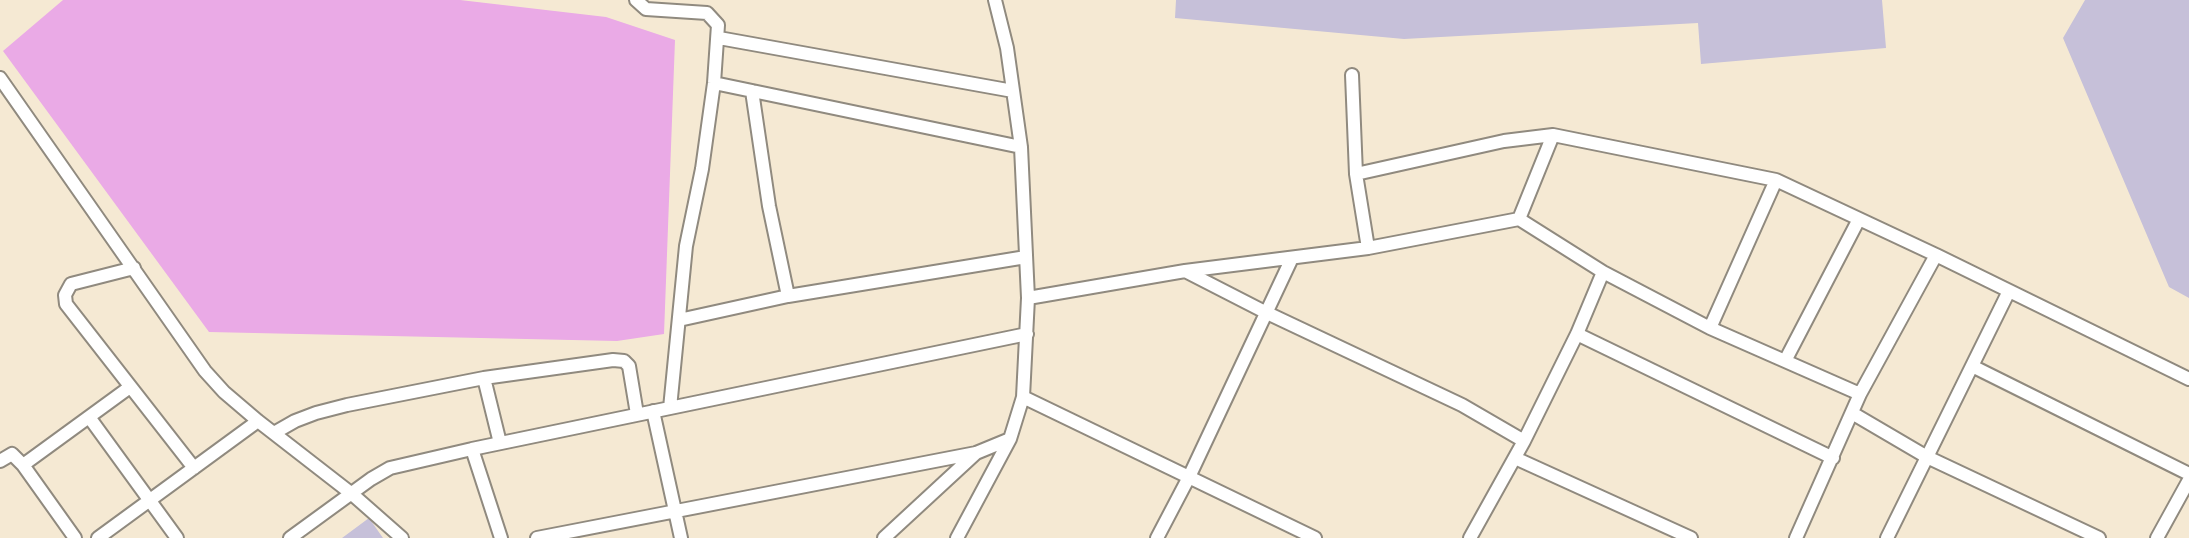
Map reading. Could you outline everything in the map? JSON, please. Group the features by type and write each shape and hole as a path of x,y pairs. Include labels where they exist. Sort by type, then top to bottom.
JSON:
{"street":[{"path":"636,0 646,9 707,13 718,25 714,83 686,246 670,408"},
{"path":"957,538 1010,439 1023,397 1028,298 1021,147 1007,48 995,0"},
{"path":"719,38 1013,91"},
{"path":"1352,75 1356,174 1368,248"},
{"path":"0,78 205,371 224,392 258,421 352,494 401,538"},
{"path":"714,83 1021,147"},
{"path":"752,91 769,206 788,296"},
{"path":"1356,174 1504,141 1553,135 1776,180 2189,379"},
{"path":"1519,219 1553,135"},
{"path":"1710,328 1776,180"},
{"path":"1028,298 1185,271 1368,248 1519,219 1603,272 1710,328 1860,394"},
{"path":"1785,361 1858,219"},
{"path":"1796,538 1860,394 1936,255"},
{"path":"679,320 788,296 1026,257"},
{"path":"1157,538 1189,477 1292,258"},
{"path":"134,268 71,284 65,295 66,304 194,468"},
{"path":"1185,271 1462,405 1524,441"},
{"path":"1470,538 1524,441 1577,334 1603,272"},
{"path":"1887,538 2009,290"},
{"path":"290,538 390,468 1027,334"},
{"path":"1577,334 1833,458"},
{"path":"274,433 316,413 484,378 613,360 624,361 629,366 637,414"},
{"path":"1972,366 2189,474"},
{"path":"484,378 499,443"},
{"path":"23,465 130,387"},
{"path":"1023,397 1189,477 1301,535 1315,538"},
{"path":"653,411 681,538"},
{"path":"1852,413 1927,457 2099,538"},
{"path":"89,417 177,538"},
{"path":"97,538 258,421"},
{"path":"537,538 976,453 1010,439"},
{"path":"472,449 502,538"},
{"path":"884,538 976,453"},
{"path":"0,461 12,454 23,465 75,538"},
{"path":"1515,458 1685,537"},
{"path":"2157,538 2189,480"}],"shaded area":[{"path":"1176,0 1882,0 1886,48 1701,64 1698,23 1404,39 1175,18"},
{"path":"2085,0 2189,0 2189,298 2169,287 2063,38"},
{"path":"369,518 383,538 342,538"}],"building":[{"path":"63,0 460,0 606,17 675,40 664,334 617,341 209,332 3,51"}]}
